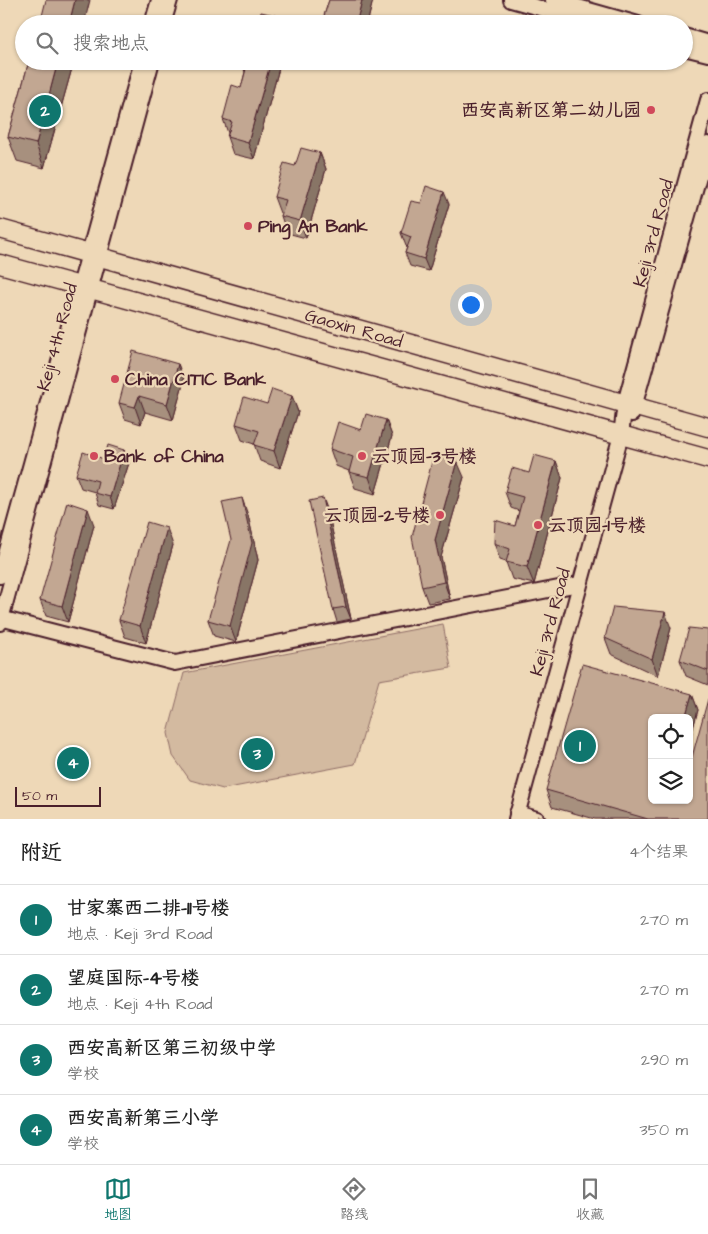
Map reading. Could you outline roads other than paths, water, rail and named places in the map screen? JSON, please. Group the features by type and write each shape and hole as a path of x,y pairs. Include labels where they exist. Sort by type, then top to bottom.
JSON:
{"main road":[{"name":"Gaoxin Road","path":"0,229 708,427"},
{"name":"Gaoxin Road","path":"0,264 708,459"}],"street":[{"path":"155,15 159,0"},
{"path":"166,15 170,0"},
{"path":"511,0 565,15"},
{"path":"553,0 606,15"},
{"path":"693,39 708,43"},
{"path":"693,50 708,54"},
{"name":"Keji 4th Road","path":"93,255 140,70"},
{"name":"Keji 4th Road","path":"0,576 93,255 149,70"},
{"name":"Keji 3rd Road","path":"630,405 708,100"},
{"name":"Keji 3rd Road","path":"516,816 621,435 708,144"},
{"name":"Keji 4th Road","path":"0,620 84,287"},
{"path":"0,620 175,663 579,584"},
{"path":"516,816 537,819"}],"place":[{"name":"西安高新区第二幼儿园","path":"651,110"},
{"name":"望庭国际-4号楼","path":"45,111"},
{"name":"Ping An Bank","path":"248,226"},
{"name":"China CITIC Bank","path":"115,379"},
{"name":"Bank of China","path":"94,456"},
{"name":"云顶园-3号楼","path":"362,456"},
{"name":"云顶园-2号楼","path":"440,515"},
{"name":"云顶园-1号楼","path":"538,525"},
{"name":"甘家寨西二排-11号楼","path":"580,746"},
{"name":"西安高新区第三初级中学","path":"257,754"},
{"name":"西安高新第三小学","path":"73,763"}]}
